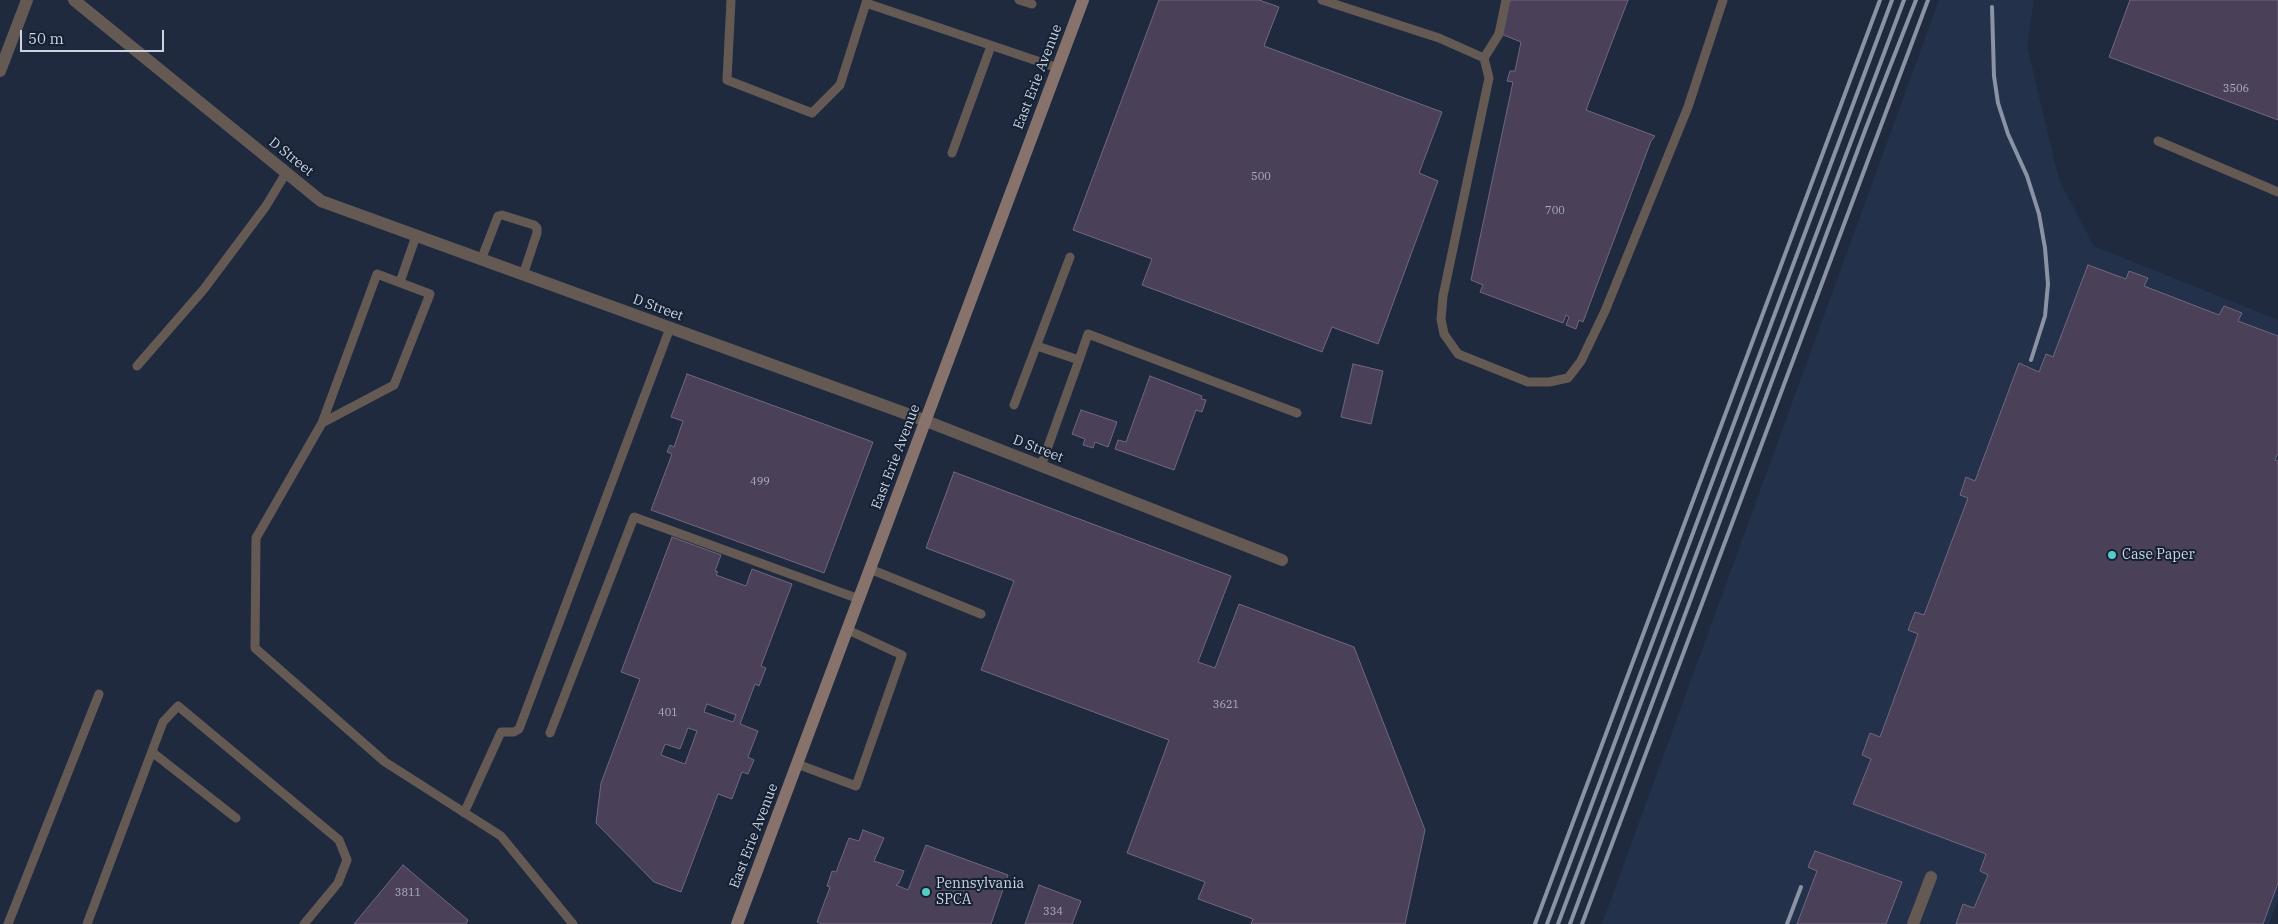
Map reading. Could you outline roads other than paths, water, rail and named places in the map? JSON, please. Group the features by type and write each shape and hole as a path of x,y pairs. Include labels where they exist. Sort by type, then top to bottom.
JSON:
{"main road":[{"name":"East Erie Avenue","path":"737,924 1083,0"}],"street":[{"path":"0,70 27,0"},
{"name":"D Street","path":"74,0 321,201 926,421 1282,560"},
{"path":"1913,924 1931,877"}],"lane":[{"path":"731,0 727,80 812,113 840,85 866,1 1058,68"},
{"path":"1019,0 1032,4"},
{"path":"1322,0 1439,38 1484,58"},
{"path":"1506,0 1500,34 1484,58 1489,78 1443,296 1441,319 1444,334 1458,354 1528,382 1549,382 1568,378 1581,361 1605,311 1688,107 1723,0"},
{"path":"952,153 992,46"},
{"path":"2158,141 2278,192"},
{"path":"137,366 221,266 266,206 286,173"},
{"path":"481,260 498,216 502,215 534,225 537,228 537,233 523,275"},
{"path":"400,282 416,236"},
{"path":"1014,405 1070,257"},
{"path":"322,423 394,385 430,294 377,274 322,423 256,538 255,648 385,762 501,836 572,924"},
{"path":"464,813 500,732 514,732 519,729 670,328"},
{"path":"1041,466 1088,334 1297,414"},
{"path":"1037,346 1079,360"},
{"path":"550,733 634,516 859,599"},
{"path":"870,569 981,614"},
{"path":"797,764 856,786 902,655 848,630"},
{"path":"8,924 98,694"},
{"path":"87,924 163,722 178,706 339,840 347,860 338,883 304,924"},
{"path":"152,752 236,818"}],"railway":[{"path":"1535,924 1880,0"},
{"path":"1547,924 1892,0"},
{"path":"1558,924 1904,0"},
{"path":"1570,924 1866,128 1916,0"},
{"path":"1582,924 1928,0"},
{"path":"1992,7 1994,76 1998,103 2008,134 2027,176 2039,214 2045,248 2048,284 2045,316 2031,360"},
{"path":"1787,924 1801,887"}],"place":[{"name":"Case Paper","path":"2112,555"},
{"name":"Pennsylvania SPCA","path":"926,892"}]}
